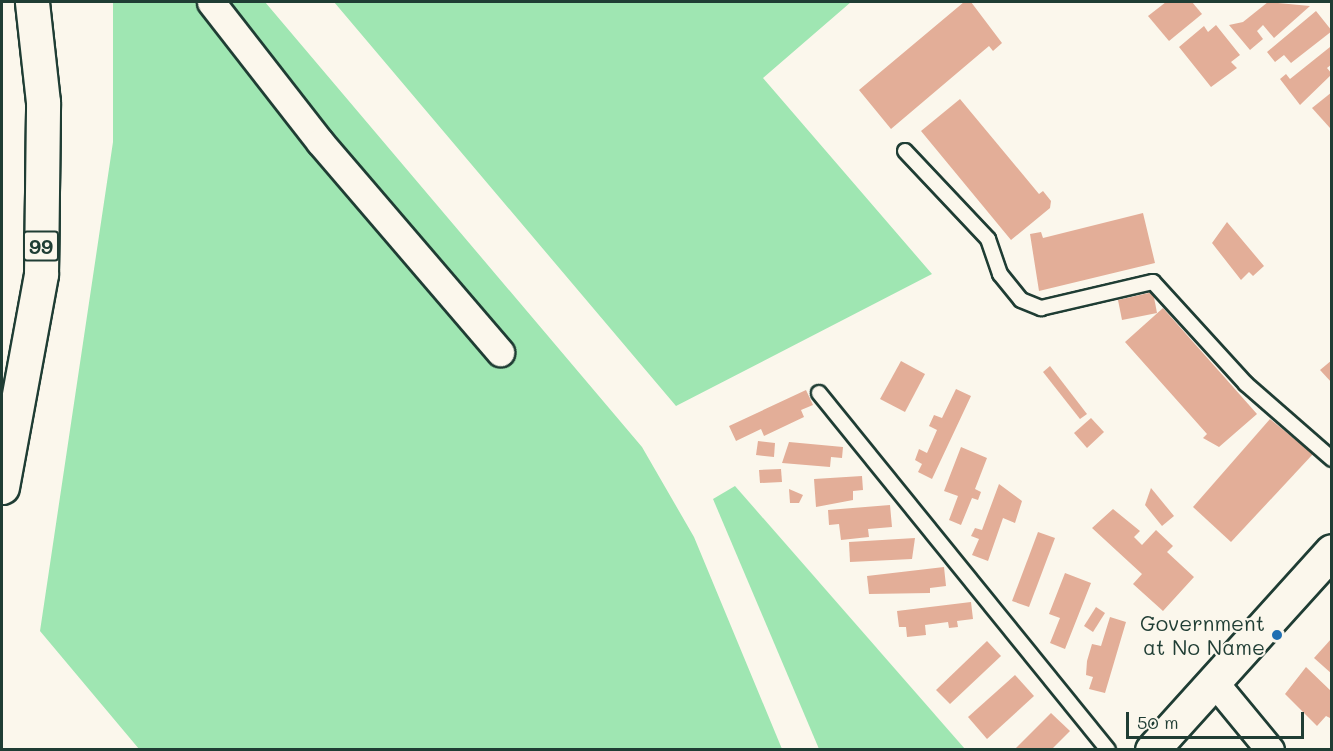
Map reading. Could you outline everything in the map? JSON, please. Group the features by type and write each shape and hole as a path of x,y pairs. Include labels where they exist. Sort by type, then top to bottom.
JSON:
{"main road":[{"name":"99","path":"2,487 41,274 43,102 32,2"},
{"path":"1152,750 1332,551"}],"street":[{"path":"211,2 320,142 500,352"},
{"path":"1214,682 1268,749"}],"lane":[{"path":"905,151 988,238 1000,274 1021,300 1041,308 1153,282 1246,384 1332,459"},
{"path":"819,393 1108,750"}],"green space":[{"path":"113,2 265,2 642,447 694,537 782,749 139,749 40,631 113,142"},
{"path":"334,2 851,2 763,78 932,274 676,406"},
{"path":"735,486 965,749 819,749 713,499"}],"building":[{"path":"964,2 971,2 1002,43 993,51 989,46 891,129 859,90"},
{"path":"1166,2 1192,2 1202,14 1169,41 1148,16"},
{"path":"1268,2 1310,6 1274,38 1263,25 1257,31 1263,39 1250,50 1229,25 1243,22"},
{"path":"1316,11 1332,31 1291,63 1284,55 1275,62 1267,52"},
{"path":"1216,25 1240,55 1231,62 1237,68 1211,87 1179,47 1204,26 1208,32"},
{"path":"1330,47 1332,64 1327,68 1332,74 1300,105 1280,79 1286,74 1290,79"},
{"path":"1332,92 1332,126 1330,128 1312,108"},
{"path":"960,99 1039,194 1043,191 1051,201 1050,208 1011,240 921,131"},
{"path":"1143,213 1155,263 1039,291 1030,234 1041,232 1043,238"},
{"path":"1227,222 1264,266 1253,276 1249,272 1241,280 1212,243"},
{"path":"1153,292 1157,313 1122,320 1118,300"},
{"path":"1163,308 1257,414 1219,447 1203,438 1207,434 1125,342"},
{"path":"1332,360 1332,383 1320,370"},
{"path":"901,361 925,374 905,412 880,399"},
{"path":"1050,366 1087,414 1080,419 1043,372"},
{"path":"956,389 971,396 932,479 918,472 922,464 915,460 919,449 927,453 937,430 929,426 934,415 942,418"},
{"path":"806,390 813,405 801,410 804,417 764,436 761,429 736,441 729,426"},
{"path":"1091,418 1104,432 1087,448 1074,433"},
{"path":"1270,419 1313,454 1231,542 1193,507"},
{"path":"758,441 775,443 774,457 756,455"},
{"path":"789,442 843,447 842,458 831,457 830,467 782,463"},
{"path":"961,447 987,458 975,489 981,492 978,500 972,498 961,525 949,520 958,496 944,491"},
{"path":"781,469 782,482 760,483 759,470"},
{"path":"862,476 863,490 853,491 853,500 816,507 814,479"},
{"path":"999,484 1022,501 1015,523 1003,518 988,561 972,555 979,539 971,536 975,528 982,530"},
{"path":"1151,488 1174,516 1162,526 1145,505"},
{"path":"789,489 803,495 799,503 790,503"},
{"path":"890,505 892,527 868,529 869,537 841,540 839,524 829,525 828,510"},
{"path":"1113,509 1140,531 1134,537 1142,545 1156,530 1173,546 1167,552 1194,577 1163,611 1133,584 1142,574 1092,528"},
{"path":"1038,532 1055,538 1029,607 1012,601"},
{"path":"915,538 912,559 850,562 849,542"},
{"path":"944,567 946,586 930,588 930,593 869,594 867,576"},
{"path":"1065,573 1091,583 1065,649 1050,643 1060,618 1049,614"},
{"path":"971,602 973,619 957,621 958,627 949,628 948,622 925,625 926,635 907,637 906,627 899,627 897,611"},
{"path":"1096,607 1105,613 1093,632 1084,626"},
{"path":"1110,617 1126,622 1105,693 1089,689 1093,677 1086,675 1092,644 1101,646"},
{"path":"1332,638 1332,674 1314,658"},
{"path":"987,641 1001,656 950,704 936,690"},
{"path":"1306,667 1332,692 1332,719 1326,716 1317,726 1285,694"},
{"path":"1015,675 1034,696 987,739 968,717"},
{"path":"1051,713 1070,731 1051,750 1014,750"}],"place":[{"name":"Government at No Name","path":"1277,635"}]}
